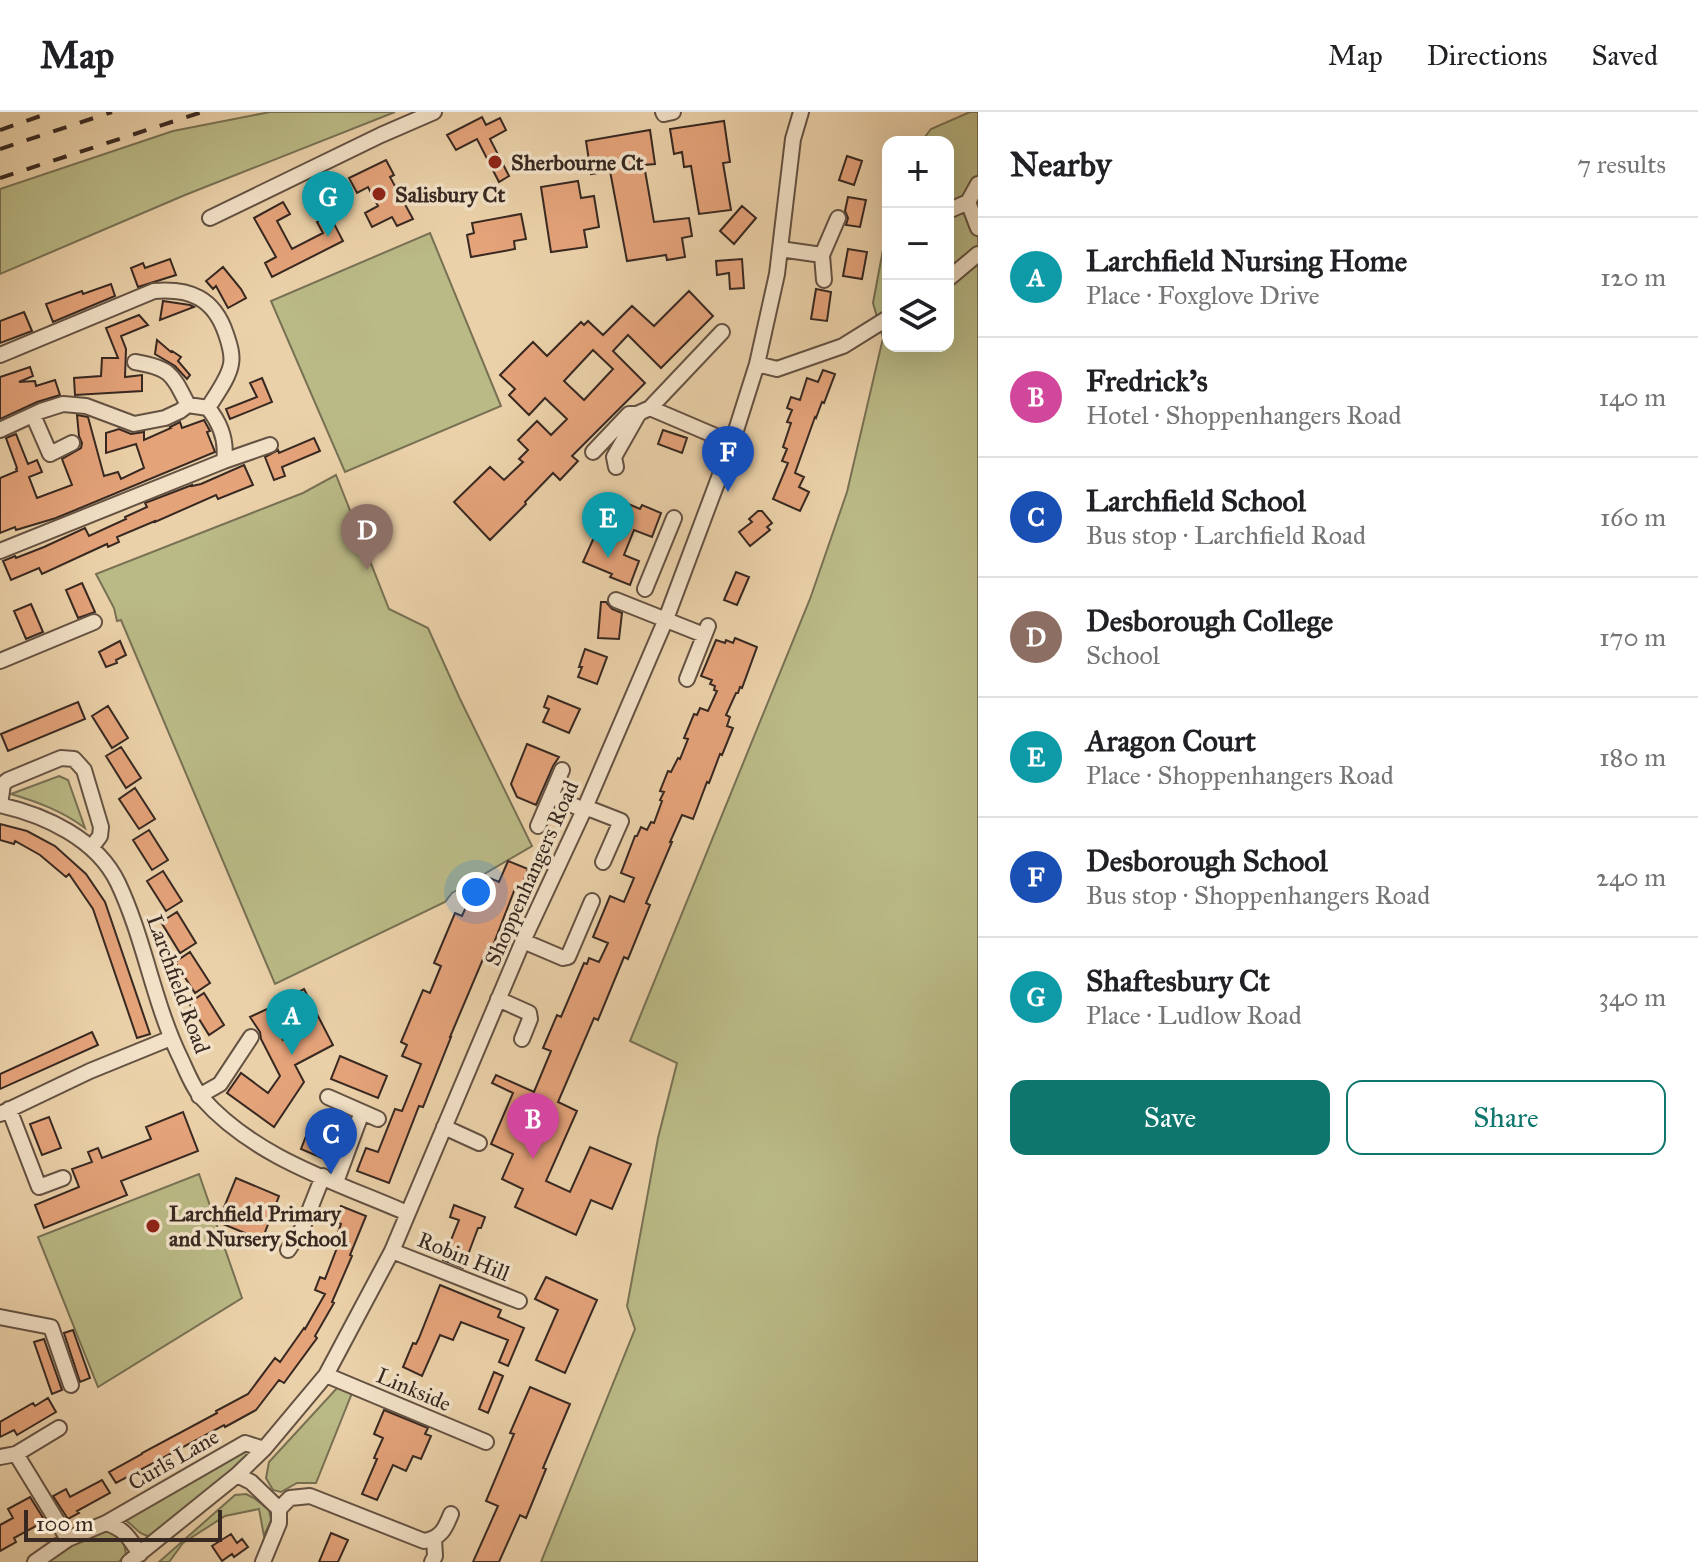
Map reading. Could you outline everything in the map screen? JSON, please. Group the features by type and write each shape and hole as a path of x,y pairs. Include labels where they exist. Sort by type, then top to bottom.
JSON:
{"street":[{"path":"210,218 434,112"},
{"path":"663,112 673,112"},
{"name":"Shoppenhangers Road","path":"134,1558 237,1475 264,1449 326,1375 392,1251 523,941 585,808 666,619 732,443 757,364 777,274 793,139 801,112"},
{"path":"954,208 968,202 978,184"},
{"path":"968,202 978,228"},
{"path":"824,280 822,255 838,218"},
{"path":"780,249 822,255"},
{"path":"954,274 978,254"},
{"path":"0,355 154,291 186,292 200,297 214,309 231,351 231,365 208,408"},
{"path":"757,364 777,369 843,346 882,322"},
{"path":"616,467 614,457 644,411 722,332"},
{"path":"135,362 158,365 173,376 188,405"},
{"path":"0,430 63,404 86,406 134,424 165,418 188,405 208,408 216,417 223,432 224,461"},
{"path":"593,452 629,414 644,411 732,443"},
{"path":"33,415 50,454 72,443"},
{"path":"0,551 270,445"},
{"path":"645,589 674,518"},
{"path":"655,563 683,573"},
{"path":"616,600 706,631 687,679"},
{"path":"0,661 94,622"},
{"name":"Larchfield Road","path":"91,848 100,836 101,827 84,770 74,759 61,758 3,784 0,805 23,810 69,832 91,848 117,881 141,943 171,1038 199,1096 242,1135 275,1156 407,1213"},
{"path":"538,826 562,770"},
{"path":"551,796 621,821 603,862"},
{"path":"523,941 563,958 568,957 592,901"},
{"path":"498,999 529,1013 530,1019 522,1039"},
{"path":"199,1096 220,1084 251,1037"},
{"path":"63,1178 39,1187 4,1112 90,1071 171,1038"},
{"path":"328,1097 378,1119"},
{"path":"288,1250 330,1179 362,1112"},
{"path":"444,1127 479,1143"},
{"name":"Robin Hill","path":"392,1251 519,1301"},
{"path":"0,1317 51,1327 71,1385"},
{"name":"Linkside","path":"326,1375 486,1442"},
{"path":"0,1457 16,1454 59,1428"},
{"name":"Curls Lane","path":"35,1562 68,1539 106,1523 245,1443 264,1449"},
{"path":"16,1454 68,1539"},
{"path":"237,1475 251,1482 279,1509"},
{"path":"263,1562 279,1523 279,1509 290,1498 310,1496 424,1541 434,1539 444,1531 451,1514"},
{"path":"106,1523 125,1533 134,1558"},
{"path":"432,1562 435,1556 434,1539"}],"green space":[{"path":"270,112 395,112 185,195 0,274 0,189 173,131"},
{"path":"970,112 978,112 978,1562 541,1562 635,1329 627,1306 658,1138 677,1063 630,1041 810,599 847,492 882,342 882,352 954,352 954,136 926,136 931,129"},
{"path":"430,233 501,406 345,472 271,301"},
{"path":"882,255 882,334 873,303"},
{"path":"336,475 389,609 428,628 532,846 452,893 445,902 275,984 121,620 117,621 114,608 96,574 303,493"},
{"path":"59,776 68,780 85,828 50,808 11,794"},
{"path":"199,1174 242,1298 98,1387 38,1237"},
{"path":"338,1387 352,1393 316,1483 297,1483 281,1492 273,1490 266,1478 269,1462"},
{"path":"246,1447 252,1456 152,1537 121,1518"},
{"path":"246,1494 269,1510 271,1520 264,1536 259,1509 225,1516 183,1543 169,1562 159,1562 235,1495"},
{"path":"104,1529 123,1541 126,1556 118,1562 46,1562 74,1543"}],"building":[{"name":"Sherbourne Ct","path":"482,117 486,125 500,118 506,130 490,139 509,176 499,182 477,139 456,150 447,135"},
{"path":"724,121 730,162 723,163 731,210 699,214 691,166 684,167 682,152 674,154 670,129"},
{"path":"650,130 655,164 644,165 654,222 689,218 692,236 682,238 685,257 667,260 666,255 627,261 610,171 591,174 586,141"},
{"path":"847,156 862,161 854,185 839,180"},
{"name":"Salisbury Ct","path":"386,160 394,175 390,177 413,219 397,226 392,217 372,227 365,213 378,206 368,187 357,193 349,178"},
{"path":"578,181 581,198 594,196 599,227 584,230 587,247 551,252 541,187"},
{"path":"848,197 866,200 860,227 846,225"},
{"path":"283,202 290,214 277,221 292,249 323,233 317,222 330,216 343,241 272,277 265,263 276,257 254,218"},
{"path":"742,206 756,218 734,244 720,231"},
{"path":"521,214 526,239 514,241 515,249 471,257 467,235 474,233 472,223"},
{"path":"848,249 867,252 862,279 843,276"},
{"path":"170,259 176,275 138,287 131,268 143,263 145,268"},
{"path":"742,259 744,288 730,289 729,273 717,275 716,261"},
{"path":"223,267 246,298 228,308 216,286 213,289 206,281"},
{"path":"111,284 115,296 53,322 46,304"},
{"path":"816,289 831,292 827,321 811,319"},
{"path":"689,291 713,316 661,368 628,335 613,351 645,383 572,456 578,461 560,480 553,473 490,540 454,502 490,467 504,480 523,462 519,459 528,450 518,440 537,421 551,435 567,419 545,398 529,415 509,395 515,389 500,375 533,342 547,356 581,322 584,325 588,321 603,335 632,306 654,326","holes":["593,350 613,369 584,400 564,381"]},
{"path":"163,301 190,305 194,307 160,320"},
{"path":"24,312 32,331 0,343 0,321"},
{"path":"139,315 148,325 121,336 126,349 125,377 142,375 142,391 75,395 74,378 101,376 102,358 118,358 106,328"},
{"path":"157,340 181,357 178,361 190,375 187,379 175,366 155,354"},
{"path":"30,367 33,376 19,382 35,381 36,386 55,380 60,395 0,419 0,377"},
{"path":"823,370 835,374 815,417 795,473 804,477 799,487 809,492 800,511 773,499 788,463 782,461 791,423 787,422 792,410 787,408 791,397 800,400 807,378 818,382"},
{"path":"262,378 272,402 230,419 226,409 257,397 250,383"},
{"path":"77,415 88,417 104,476 118,472 121,479 144,468 136,444 106,453 106,433 119,429 131,434 144,432 144,440 180,422 182,428 204,420 215,452 56,518 0,533 0,478 17,471 6,438 16,434 28,464 37,460 42,472 29,477 37,498 72,485 62,459 81,448"},
{"path":"663,430 687,438 682,453 658,444"},
{"path":"314,438 320,451 282,467 285,476 274,480 265,457"},
{"path":"244,465 253,485 218,499 216,495 117,537 119,542 108,547 107,544 42,574 39,568 11,580 3,561 85,528 89,536 147,507 145,503"},
{"path":"612,497 640,509 642,505 661,513 652,537 634,530 624,555 639,561 630,585 583,562"},
{"path":"762,511 772,523 767,527 770,530 750,546 739,532 752,522 749,519"},
{"path":"736,572 749,577 737,605 724,600"},
{"path":"82,583 95,612 78,618 66,590"},
{"path":"601,602 622,613 619,639 598,638"},
{"path":"31,604 43,632 26,639 14,611"},
{"path":"735,638 757,647 742,688 736,693 726,715 730,717 727,726 733,728 693,819 682,815 646,903 650,905 628,959 624,957 598,1020 594,1018 558,1102 577,1111 546,1181 570,1192 590,1147 631,1164 612,1209 591,1200 576,1235 515,1207 523,1189 502,1179 513,1154 491,1144 513,1093 492,1083 496,1075 534,1092 551,1051 543,1048 557,1015 561,1017 584,963 587,964 589,958 599,962 608,943 593,937 610,896 624,902 634,878 621,873 635,836 641,827 647,830 651,822 654,823 664,792 660,791 668,771 671,772 680,759 688,739 684,738 694,714 697,715 700,708 708,711 717,691 710,684 712,680 701,676 716,640 733,643"},
{"path":"120,641 126,655 106,667 99,652"},
{"path":"585,649 607,657 597,684 578,677"},
{"path":"548,696 580,709 569,733 543,722 549,709 544,707"},
{"path":"78,702 85,719 8,751 1,734"},
{"path":"108,706 128,738 112,748 92,716"},
{"path":"527,744 559,757 536,805 517,797 511,784"},
{"path":"121,747 141,778 126,788 106,756"},
{"path":"135,788 155,819 139,829 119,799"},
{"path":"0,824 27,831 55,846 86,874 105,902 150,1034 137,1038 93,909 69,874 66,877 40,855 15,841 14,844 0,840"},
{"path":"149,830 168,860 152,870 133,840"},
{"path":"508,861 528,869 521,888 516,886 490,953 486,952 389,1183 357,1171 366,1148 378,1152 395,1109 402,1111 421,1064 402,1056 407,1045 401,1042 423,990 430,993 441,966 434,963 455,913 462,916 469,900 480,904 490,878 499,882"},
{"path":"163,871 182,901 166,911 147,881"},
{"path":"177,912 196,943 180,953 161,922"},
{"path":"190,952 210,983 195,993 175,962"},
{"path":"304,989 333,1045 295,1065 304,1082 274,1127 227,1093 241,1073 268,1093 280,1076 250,1017 267,1009 283,1040 301,1032 284,999"},
{"path":"204,993 224,1025 209,1035 189,1003"},
{"path":"92,1032 98,1045 0,1089 0,1074"},
{"path":"340,1056 387,1076 378,1098 331,1079"},
{"path":"183,1112 198,1151 121,1181 127,1195 44,1228 35,1205 79,1187 72,1169 92,1162 88,1152 98,1148 102,1158 151,1139 146,1127"},
{"path":"49,1117 61,1148 42,1155 30,1124"},
{"path":"310,1126 334,1135 324,1159 301,1149"},
{"path":"236,1178 279,1196 262,1240 218,1222"},
{"path":"454,1205 485,1217 463,1268 443,1260 459,1220 450,1217"},
{"path":"341,1206 366,1216 334,1303 315,1336 317,1338 284,1383 279,1380 256,1410 116,1483 109,1472 248,1394 275,1358 280,1362 305,1329 325,1294 315,1290 320,1277 325,1279 340,1240 336,1238 341,1224 335,1221"},
{"path":"546,1277 597,1300 565,1373 536,1360 558,1310 535,1299"},
{"path":"440,1285 501,1310 498,1317 524,1328 508,1366 499,1362 508,1340 461,1322 453,1340 440,1335 422,1376 403,1367 413,1343 416,1344 419,1338"},
{"path":"73,1330 90,1378 80,1382 64,1333"},
{"path":"44,1339 62,1390 52,1394 34,1342"},
{"path":"494,1372 503,1376 488,1413 479,1409"},
{"path":"530,1387 570,1404 526,1518 520,1515 499,1562 473,1562 498,1506 486,1501"},
{"path":"48,1398 56,1412 17,1435 14,1430 0,1437 0,1422"},
{"path":"384,1410 428,1428 425,1434 431,1436 421,1459 413,1456 406,1471 393,1465 377,1500 362,1494 383,1438 374,1434"},
{"path":"102,1480 110,1493 68,1519 53,1496 66,1489 70,1497"},
{"path":"30,1497 45,1521 14,1538 16,1542 0,1551 0,1525 13,1518 8,1509"},
{"path":"331,1533 348,1540 338,1562 319,1562"},
{"path":"231,1534 237,1543 242,1539 248,1547 222,1561 212,1546"}],"railway":[{"path":"0,130 52,112"},
{"path":"0,149 112,112"},
{"path":"0,178 202,112"}],"place":[{"name":"Sherbourne Ct","path":"495,162"},
{"name":"Salisbury Ct","path":"379,194"},
{"name":"Shaftesbury Ct","path":"328,237"},
{"name":"Desborough School","path":"728,492"},
{"name":"Aragon Court","path":"608,558"},
{"name":"Desborough College","path":"367,570"},
{"name":"Larchfield Nursing Home","path":"292,1055"},
{"name":"Fredrick's","path":"533,1159"},
{"name":"Larchfield School","path":"331,1174"},
{"name":"Larchfield Primary and Nursery School","path":"153,1226"}]}
